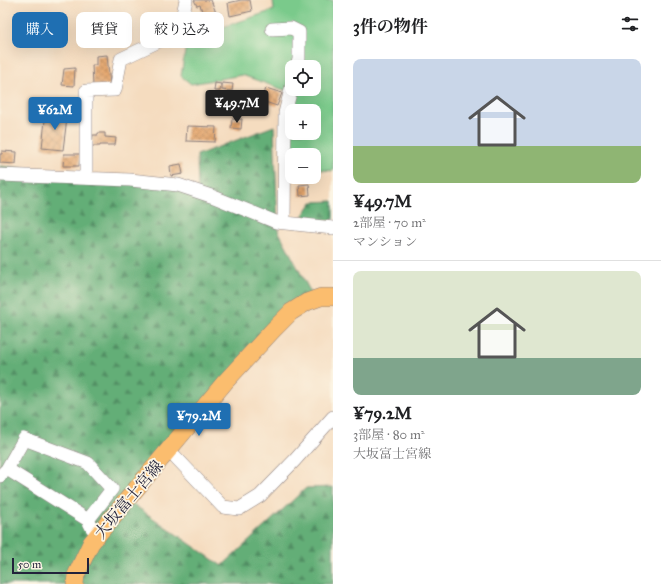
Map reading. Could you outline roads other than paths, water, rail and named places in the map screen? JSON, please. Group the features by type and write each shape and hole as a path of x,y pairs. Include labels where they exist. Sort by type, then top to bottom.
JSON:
{"main road":[{"name":"大坂富士宮線","path":"75,584 76,575 91,543 96,536 225,382 291,312 307,302 321,297 333,297"}],"street":[{"path":"86,178 86,91 115,90 121,59 172,35 181,23 186,0"},
{"path":"272,29 291,28 299,32 299,60"},
{"path":"284,223 285,113 289,96"},
{"path":"0,174 130,180 178,185 214,197 276,222 333,228"},
{"path":"169,450 223,507 239,509 260,496 295,460 333,417"},
{"path":"88,520 112,489 88,463 24,439 3,472 88,520 96,536"}]}
